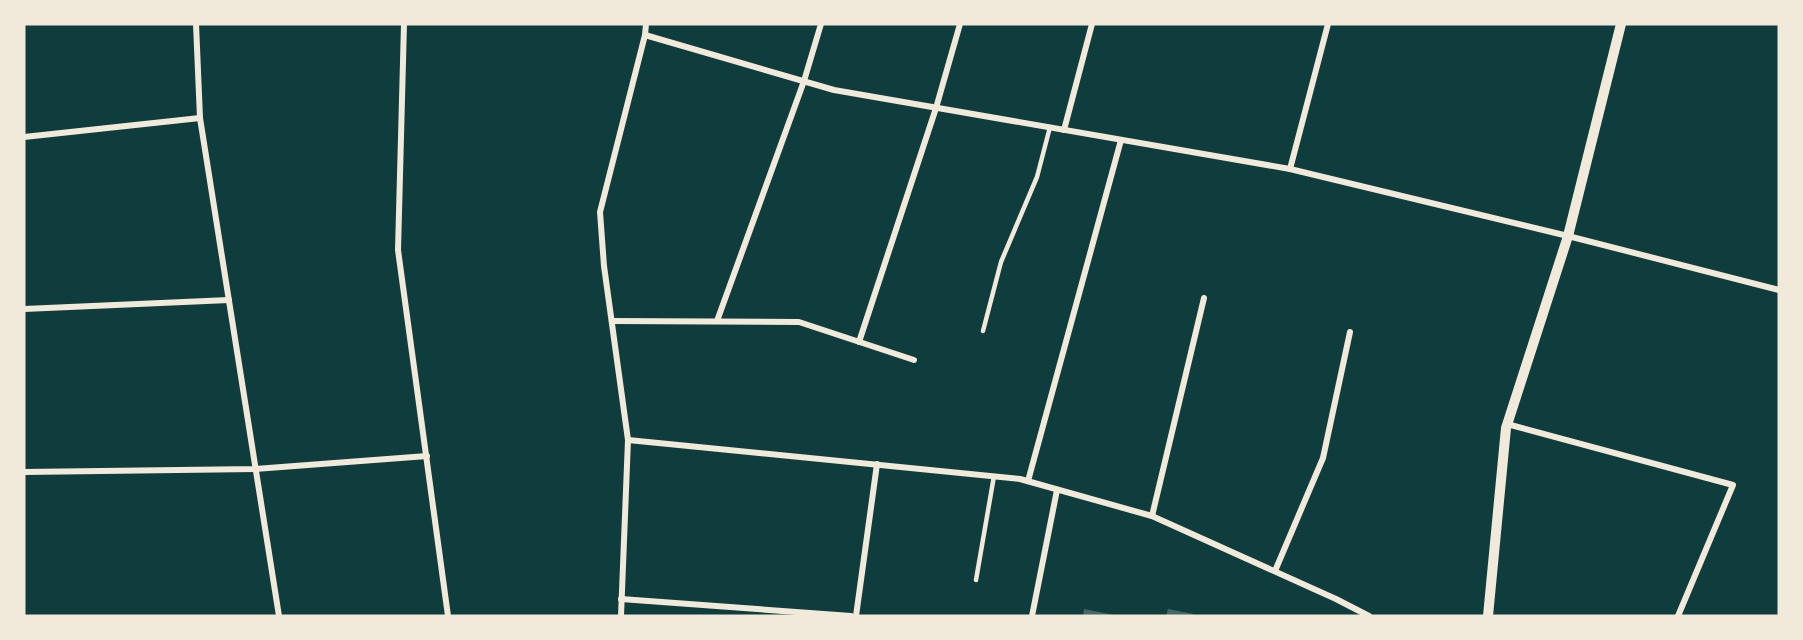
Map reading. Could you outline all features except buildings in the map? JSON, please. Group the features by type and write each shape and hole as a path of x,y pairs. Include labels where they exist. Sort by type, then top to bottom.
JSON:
{"street":[{"path":"196,24 200,118 279,616"},
{"path":"404,24 399,250 448,616"},
{"path":"621,616 628,440 600,212 646,24"},
{"path":"717,321 804,81 821,24"},
{"path":"859,342 936,108 960,24"},
{"path":"1064,130 1092,24"},
{"path":"1290,169 1328,24"},
{"path":"1488,616 1507,424 1568,236 1622,24"},
{"path":"645,34 834,90 1290,169 1779,290"},
{"path":"24,138 200,118"},
{"path":"1028,482 1121,140"},
{"path":"1152,516 1204,298"},
{"path":"24,309 229,300"},
{"path":"612,321 799,322 914,360"},
{"path":"1275,571 1323,458 1350,332"},
{"path":"1507,424 1733,485 1678,616"},
{"path":"628,440 994,476 1028,482 1152,516 1369,616"},
{"path":"24,472 255,469 427,456"},
{"path":"856,616 877,464"},
{"path":"1032,616 1057,490"},
{"path":"621,599 851,616"}],"lane":[{"path":"983,331 1001,262 1037,177 1050,128"},
{"path":"976,580 994,476"}]}
